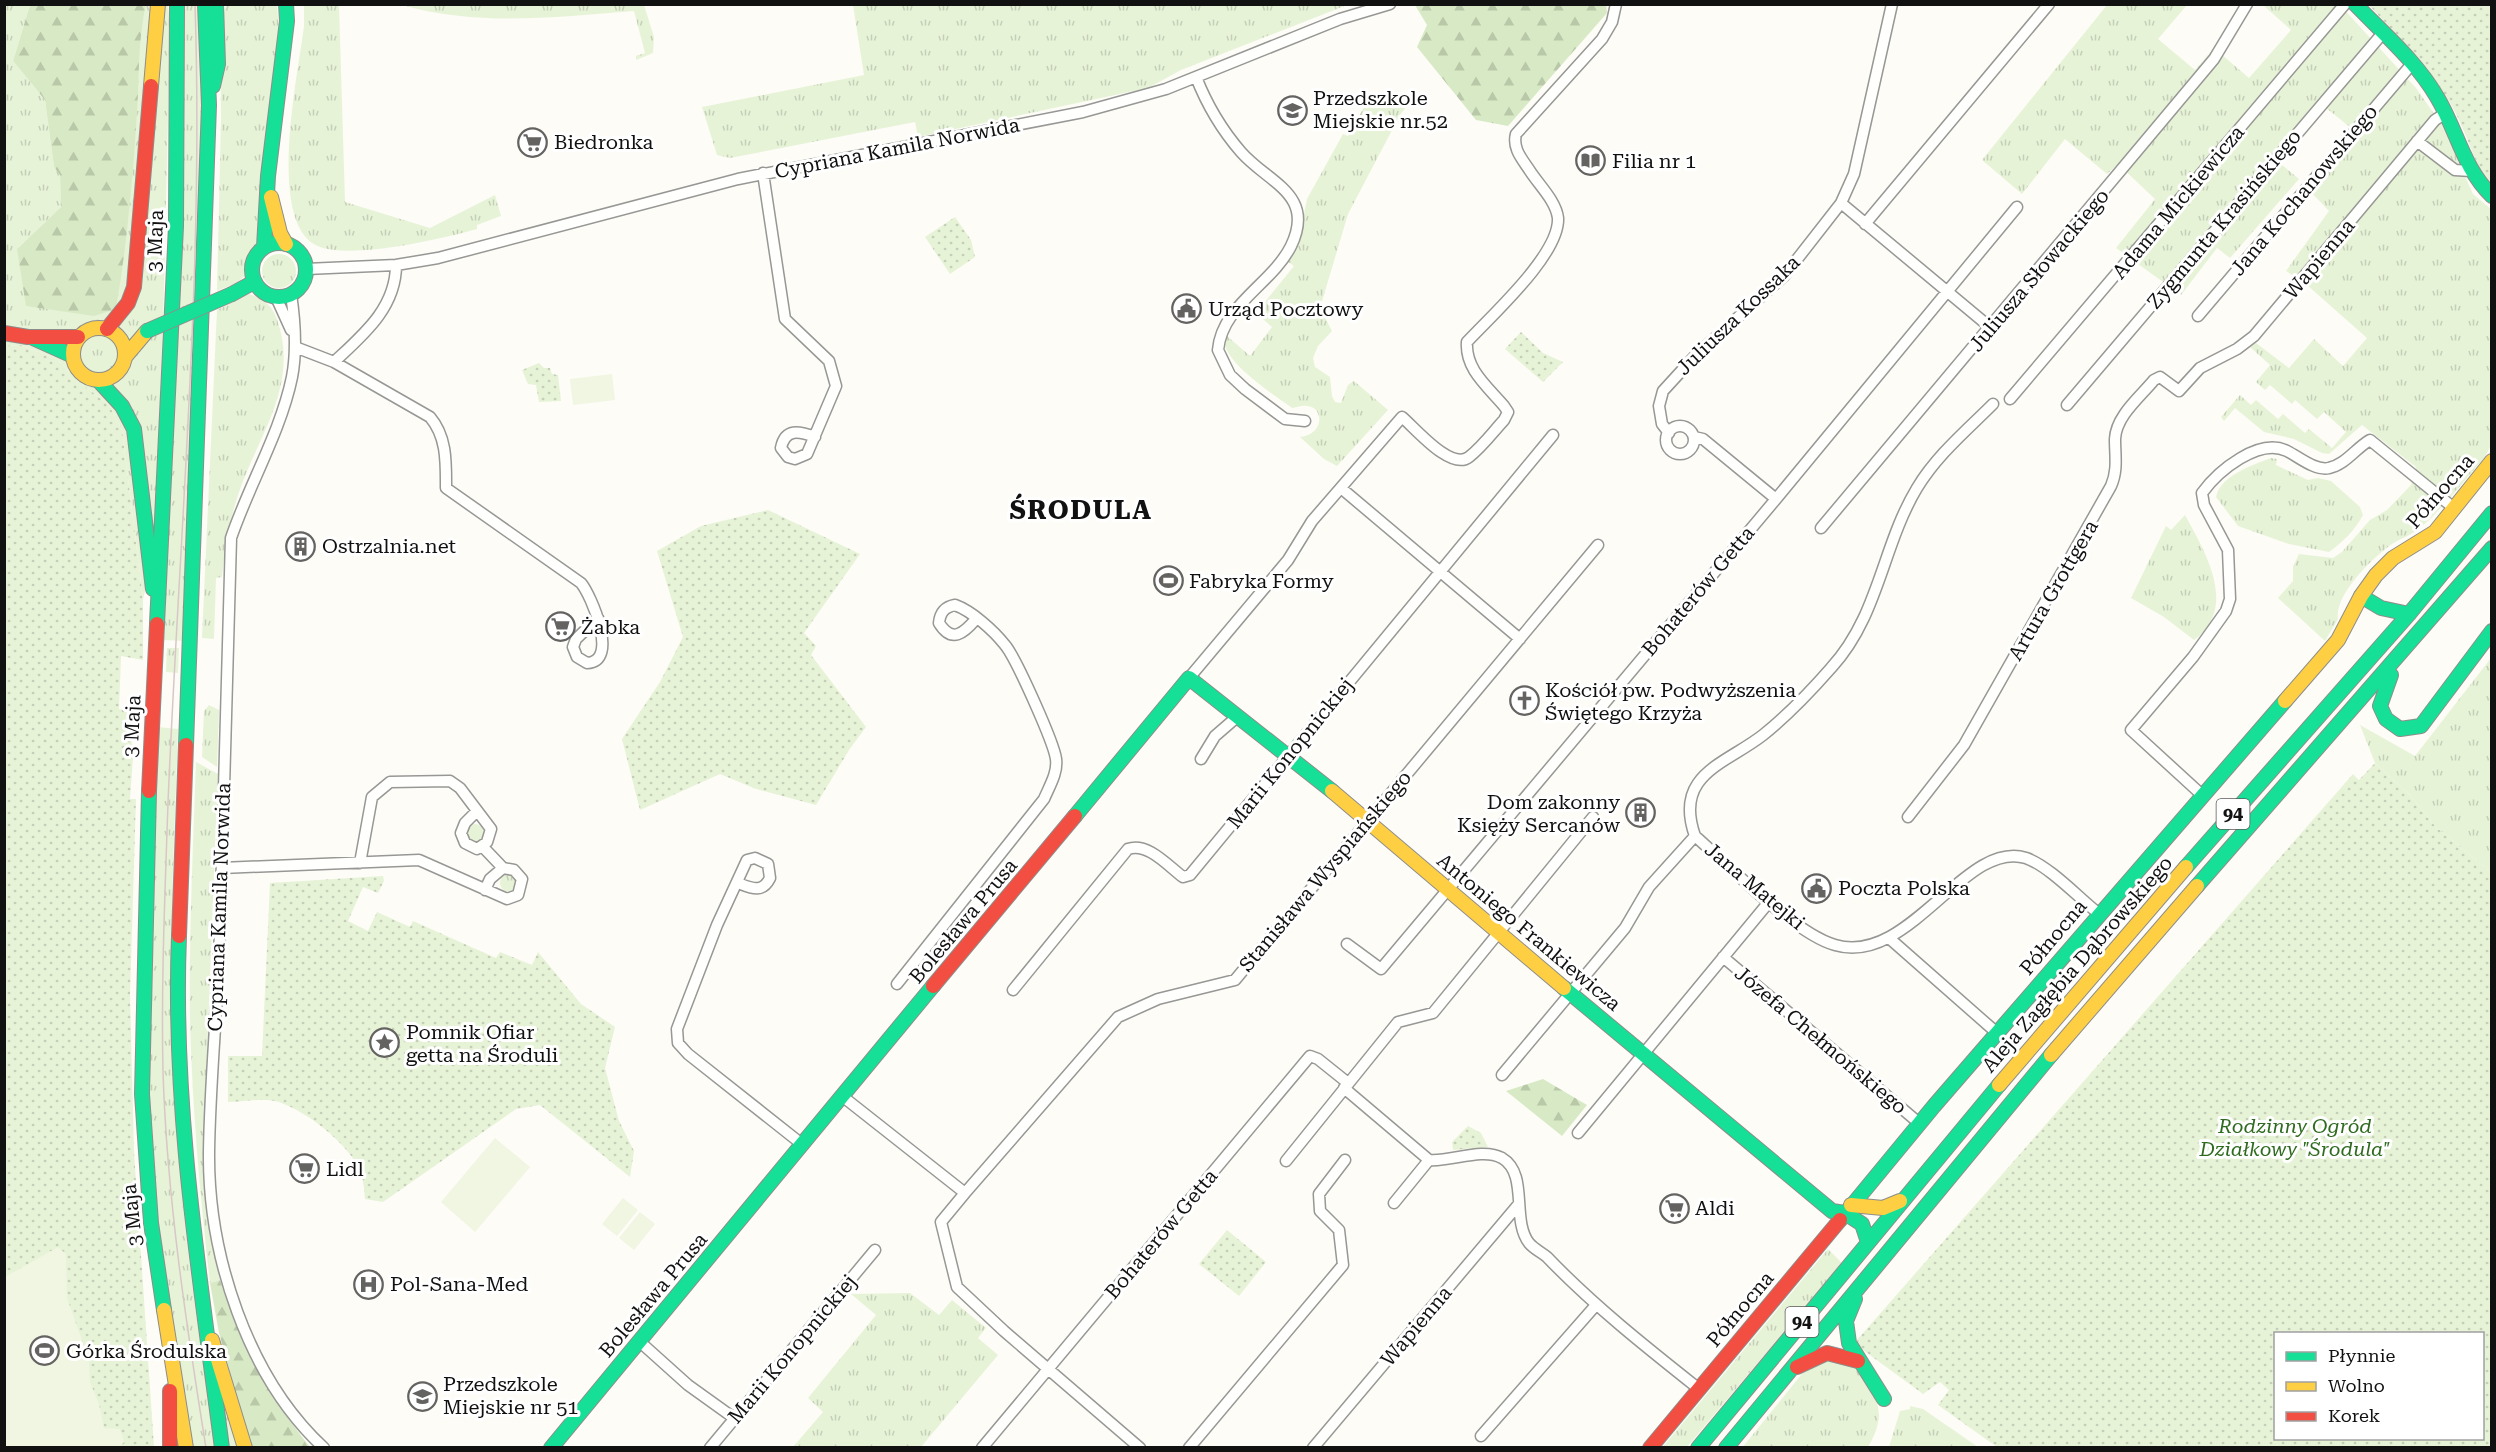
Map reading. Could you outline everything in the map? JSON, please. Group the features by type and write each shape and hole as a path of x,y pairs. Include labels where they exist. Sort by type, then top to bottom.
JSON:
{"main road":[{"path":"112,332 134,287 158,4"},
{"name":"3 Maja","path":"177,4 176,226 142,945 142,1094 151,1223 186,1448"},
{"path":"264,247 287,21 286,4"},
{"path":"2355,4 2432,88 2446,113 2471,171 2481,187 2492,196"},
{"path":"214,6 218,64 209,105 177,980 184,1161 202,1312 222,1448"},
{"path":"269,189 280,233 286,244"},
{"path":"274,243 286,244 299,252 306,270 302,284 291,294 276,297 268,295 254,282 253,261 264,247 274,243"},
{"path":"98,380 117,373 131,347 147,331 254,282"},
{"path":"4,333 28,337 78,337 91,329 112,332 147,331"},
{"path":"112,332 125,349 125,357"},
{"path":"28,337 73,356"},
{"path":"78,337 72,350 81,373 98,380 122,406 134,429 149,567 157,612"},
{"name":"Północna","path":"1650,1448 1919,1123 2338,640 2361,596 2376,575 2393,558 2435,532 2492,461"},
{"name":"Aleja Zagłębia Dąbrowskiego","path":"1698,1448 2058,1014 2409,614 2492,513"},
{"name":"Aleja Zagłębia Dąbrowskiego","path":"1726,1448 2052,1053 2400,657 2492,548"},
{"path":"2361,596 2381,608 2409,614"},
{"path":"2400,657 2383,692 2380,706 2387,722 2398,730 2410,730 2427,721 2492,632"},
{"name":"Antoniego Frankiewicza","path":"1189,678 1368,819 1497,933 1572,993 1820,1202 1832,1210 1848,1209"},
{"name":"Bolesława Prusa","path":"551,1448 1189,678"},
{"path":"1848,1209 1891,1207 1905,1197"},
{"path":"1848,1209 1863,1224 1868,1242"},
{"path":"1858,1287 1847,1317 1845,1331 1858,1361 1877,1383 1884,1399"},
{"path":"202,1312 221,1364 245,1448"},
{"path":"170,1350 170,1448"},
{"path":"1789,1371 1821,1353 1833,1351 1858,1361"}],"street":[{"name":"Cypriana Kamila Norwida","path":"306,270 396,265 487,247 763,173 1083,112 1196,77 1340,19 1390,4"},
{"name":"Bolesława Prusa","path":"1189,678 1288,560 1312,521 1402,417 1447,457 1456,461 1468,459 1508,412 1471,368 1466,355 1467,342 1542,260 1554,241 1558,220 1555,207 1515,148 1515,139 1520,127 1602,39 1612,22 1616,4"},
{"name":"Juliusza Kossaka","path":"1669,433 1662,424 1659,406 1663,391 1695,356 1784,276 1841,202 1854,174 1892,4"},
{"path":"1865,224 2049,4"},
{"name":"Juliusza Słowackiego","path":"1821,528 2214,59 2247,4"},
{"name":"Adama Mickiewicza","path":"2010,399 2345,4"},
{"name":"Zygmunta Krasińskiego","path":"2067,405 2382,34"},
{"name":"Jana Kochanowskiego","path":"2198,316 2411,64"},
{"path":"1196,77 1214,116 1231,140 1243,154 1287,190 1296,204 1297,212 1297,225 1287,254 1224,325 1218,350 1230,375 1245,389 1285,419 1305,421"},
{"name":"Wapienna","path":"2179,391 2200,368 2237,349 2269,320 2417,141 2435,120 2446,113"},
{"path":"2417,141 2455,170 2471,171"},
{"path":"763,173 785,319 829,360 836,386 815,436"},
{"path":"1841,202 1990,328"},
{"name":"Bohaterów Getta","path":"1347,944 1381,969 1776,499 2017,207"},
{"path":"334,362 358,339 393,296 396,265"},
{"name":"Cypriana Kamila Norwida","path":"291,294 295,347 292,376 285,402 245,495 231,538 222,868 209,1152 216,1227 232,1298 249,1341 272,1385 324,1448"},
{"name":"Cypriana Kamila Norwida","path":"276,297 295,347"},
{"path":"295,347 334,362 430,417 437,425 444,444 446,488 581,583 589,592 598,618"},
{"name":"Artura Grottgera","path":"1908,817 1964,745 2111,486 2116,470 2115,438 2123,416 2154,380 2160,377 2179,391"},
{"name":"Jana Matejki","path":"1993,404 1954,440 1916,489 1862,625 1840,659 1791,711 1762,736 1704,773 1696,784 1690,821 1695,836 1769,902 1807,931 1834,945 1858,947 1889,938 1967,876 2007,857 2019,857 2037,864 2098,914"},
{"path":"1680,426 1691,432 1694,438 1691,449 1680,454 1670,449 1667,444 1669,433 1680,426"},
{"name":"Marii Konopnickiej","path":"1013,990 1128,849 1137,846 1146,849 1183,877 1190,875 1553,435"},
{"path":"1694,438 1702,439 1776,499"},
{"path":"2202,795 2131,730 2193,657 2226,612 2230,599 2228,550 2204,505 2202,493 2210,482 2242,457 2268,449 2285,450 2312,465 2326,469 2339,465 2359,446 2370,440 2455,509"},
{"path":"1341,488 1520,639"},
{"name":"Stanisława Wyspiańskiego","path":"1048,1369 957,1287 941,1222 1118,1017 1158,999 1234,980 1598,545"},
{"path":"897,984 1044,799 1053,779 1057,761 1048,733 1006,645 976,619"},
{"path":"1201,759 1215,736 1237,717"},
{"path":"360,863 372,797 390,782 450,782 460,788 491,829 483,847"},
{"path":"477,811 462,828 461,838 472,848 483,847"},
{"path":"1286,1161 1398,1022 1433,1013 1593,817"},
{"path":"1502,1075 1625,928 1649,887 1695,836"},
{"path":"222,868 418,860 507,899 518,895 522,879 514,870 503,868 483,847"},
{"path":"485,890 490,879 503,868"},
{"path":"738,883 717,925 682,1014 677,1029 678,1043 688,1054 803,1144"},
{"path":"1578,1133 1769,902"},
{"path":"1889,938 1997,1033"},
{"name":"Józefa Chełmońskiego","path":"1724,957 1919,1123"},
{"name":"Bohaterów Getta","path":"982,1448 1310,1056 1318,1059 1346,1086"},
{"path":"1346,1086 1429,1160"},
{"path":"842,1096 965,1193"},
{"path":"1394,1203 1429,1160 1489,1155 1502,1158 1516,1176 1518,1205 1524,1231 1531,1245 1596,1305 1698,1389"},
{"path":"1189,1448 1343,1265 1339,1230 1320,1211 1319,1194 1345,1160"},
{"name":"Wapienna","path":"1313,1448 1518,1205"},
{"name":"Marii Konopnickiej","path":"710,1448 875,1250"},
{"path":"1481,1436 1596,1305"},
{"path":"639,1341 688,1385 734,1418"},
{"path":"1048,1369 1140,1448"}],"green space":[{"path":"853,4 1347,5 1181,70 1148,88 918,137 915,122 730,158 717,155 702,107 864,75"},
{"path":"1606,4 1607,13 1508,126 1476,120 1417,47 1427,25 1415,5"},
{"path":"5,5 30,5 13,61 45,100 54,167 60,175 61,207 17,249 132,169 138,43 146,5 168,5 170,27 164,291 154,559 143,599 122,430 109,405 78,381 57,359 20,345 5,346"},
{"path":"30,5 146,5 140,50 130,202 116,309 94,316 26,306 17,249 61,207 60,175 54,167 45,100 13,61"},
{"path":"184,5 200,5 203,170 184,641 163,640 183,200"},
{"path":"226,5 277,5 279,32 261,185 260,245 241,279 217,291 221,119 220,27"},
{"path":"304,5 339,5 345,202 430,228 495,195 501,216 477,225 477,229 442,238 354,251 320,247 303,234 293,211 289,180 289,146 304,26"},
{"path":"402,5 644,5 654,37 653,53 636,60 636,56 645,53 634,11 547,18 489,18 431,12"},
{"path":"2107,5 2187,5 2158,39 2195,70 2214,48 2249,78 2291,30 2263,5 2340,5 2416,88 2442,125 2473,194 2491,209 2491,445 2485,457 2429,520 2384,550 2356,577 2342,599 2338,609 2338,619 2325,641 2278,598 2293,581 2293,567 2299,554 2333,558 2342,552 2370,520 2387,510 2411,485 2416,467 2362,425 2329,454 2322,453 2294,439 2264,432 2235,408 2224,421 2221,417 2240,395 2251,405 2256,400 2278,419 2283,414 2305,433 2309,429 2332,448 2346,432 2324,412 2317,419 2295,400 2292,404 2270,385 2265,390 2256,382 2270,365 2250,347 2256,343 2289,368 2314,339 2343,366 2367,338 2307,285 2286,271 2329,211 2305,186 2351,128 2325,107 2291,145 2281,164 2299,179 2230,258 2217,248 2181,295 2116,248 2155,199 2118,164 2107,174 2065,139 2022,194 1982,160"},
{"path":"2369,5 2491,5 2491,189 2486,184 2458,117 2435,80"},
{"path":"1382,92 1417,98 1410,102 1400,115 1348,214 1320,308 1332,331 1318,346 1313,358 1315,367 1330,377 1335,402 1341,403 1348,385 1354,381 1388,410 1337,466 1324,459 1300,437 1308,435 1318,426 1317,411 1307,406 1292,408 1248,375 1229,354 1225,344 1226,335 1250,356 1272,327 1256,313 1294,266 1287,261 1301,229 1307,199 1343,134 1348,136 1364,107"},
{"path":"955,217 971,240 975,257 950,274 925,237"},
{"path":"279,254 291,259 296,271 291,283 279,288 267,283 262,271 267,259"},
{"path":"249,294 262,299 276,316 284,352 283,373 272,415 238,495 232,516 222,577 216,578 214,639 202,638 217,310"},
{"path":"1521,332 1543,353 1563,362 1543,382 1505,349"},
{"path":"20,345 57,359 78,381 109,405 122,430 143,599 143,660 121,656 119,709 129,711 133,758 130,799 136,799 130,994 134,1152 154,1447 5,1448 4,346"},
{"path":"539,363 544,368 550,368 552,374 558,375 561,401 539,402 536,385 528,384 522,370"},
{"path":"612,374 615,400 573,405 570,379"},
{"path":"2271,458 2277,459 2276,465 2308,480 2318,478 2331,481 2360,507 2363,515 2356,526 2329,552 2289,544 2238,526 2216,497 2219,489 2231,477"},
{"path":"768,510 860,554 804,633 816,646 811,655 866,727 849,750 816,805 756,789 720,774 640,810 622,739 660,682 683,637 657,551 701,526"},
{"path":"2185,515 2209,562 2216,596 2214,612 2207,627 2194,640 2164,617 2131,598 2166,526 2171,530"},
{"path":"167,648 179,648 178,673 166,672"},
{"path":"2491,658 2491,872 2436,827 2409,794 2375,763 2360,725 2415,756"},
{"path":"209,705 219,710 217,767 202,757 204,711"},
{"path":"158,727 178,729 171,957 174,1085 187,1241 216,1447 192,1447 167,1288 153,1167 147,1027"},
{"path":"196,762 218,774 203,1157 204,1188 220,1280 210,1283 197,1151 190,1018"},
{"name":"Rodzinny Ogród Działkowy \"Środula\"","path":"2375,763 2409,794 2436,827 2491,872 2491,1447 1997,1447 1938,1405 1949,1390 1940,1382 1923,1394 1859,1347 1857,1340 2353,774 2359,780"},
{"path":"471,824 479,824 484,829 482,840 471,842 466,837 466,829"},
{"path":"509,874 515,877 518,883 515,889 509,892 503,889 500,883 503,877"},
{"path":"383,876 384,881 378,893 363,887 348,921 368,931 377,912 410,927 413,921 496,958 500,952 532,965 538,952 581,1004 615,1027 605,1068 619,1121 634,1151 630,1177 540,1105 516,1109 383,1202 365,1199 362,1176 350,1154 309,1117 286,1105 270,1100 228,1102 228,1056 262,1056 270,883"},
{"path":"1543,1079 1587,1105 1562,1136 1506,1091"},
{"path":"1468,1126 1481,1133 1488,1147 1453,1150 1452,1142"},
{"path":"495,1138 530,1167 475,1232 441,1202"},
{"path":"623,1198 638,1210 617,1236 602,1224"},
{"path":"640,1212 655,1224 634,1250 619,1238"},
{"path":"1227,1230 1266,1262 1239,1296 1199,1264"},
{"name":"Górka Środulska","path":"58,1247 66,1254 67,1298 89,1360 90,1382 99,1404 104,1428 120,1429 124,1442 119,1447 5,1447 5,1277"},
{"path":"1828,1249 1842,1263 1687,1447 1662,1448"},
{"path":"220,1280 246,1347 257,1368 281,1408 310,1447 251,1447 219,1333 210,1283"},
{"path":"910,1293 939,1315 952,1300 986,1328 978,1338 998,1355 921,1447 793,1447 823,1412 808,1398 876,1315 851,1294"},
{"path":"1822,1359 1841,1359 1849,1362 1874,1395 1879,1411 1878,1420 1877,1428 1868,1447 1742,1448 1805,1370"},
{"path":"221,1390 238,1447 229,1447"},
{"path":"1910,1406 1923,1409 1978,1447 1889,1447 1900,1411 1910,1409"}],"tram line":[{"path":"195,4 196,204 189,404 168,803 163,1072 173,1213 206,1448"}],"traffic: fast":[{"path":"157,624 176,226 177,4"},
{"path":"186,745 209,105 205,4"},
{"path":"213,86 218,64 216,4"},
{"path":"264,247 268,176 287,21 286,4"},
{"path":"2355,4 2399,48 2429,84 2444,110 2467,161 2492,196"},
{"path":"279,243 289,245 298,251 304,260 306,270 304,280 298,289 289,295 279,297 269,295 260,289 254,280 252,270 254,260 260,251 269,245 279,243"},
{"path":"232,294 254,282"},
{"path":"147,331 232,294"},
{"path":"33,338 73,356"},
{"path":"98,380 122,406 134,429 153,589"},
{"path":"2186,867 2409,614 2492,513"},
{"path":"2197,886 2492,548"},
{"path":"2361,596 2381,608 2409,614"},
{"path":"2391,675 2380,706 2386,719 2400,729 2421,726 2492,631"},
{"path":"1075,816 1189,678 1332,791"},
{"path":"1840,1220 1934,1106 2285,701"},
{"path":"149,791 142,1094 151,1223 164,1310"},
{"path":"179,936 178,1000 184,1129 197,1257 222,1448"},
{"path":"551,1448 933,986"},
{"path":"1564,988 1832,1211 1845,1213"},
{"path":"1726,1448 2051,1055"},
{"path":"1698,1448 1999,1085"},
{"path":"1845,1213 1862,1224 1868,1242"},
{"path":"1855,1299 1846,1321 1849,1343 1884,1399"}],"traffic: slow":[{"path":"151,86 158,4"},
{"path":"271,197 280,233 286,244"},
{"path":"94,328 104,328 114,332 121,339 125,354 121,369 114,376 104,380 94,380 84,376 77,369 73,359 73,349 77,339 84,332 94,328"},
{"path":"125,357 147,331"},
{"path":"2285,701 2338,640 2361,596 2376,575 2393,558 2435,532 2492,461"},
{"path":"1332,791 1564,988"},
{"path":"1999,1085 2186,867"},
{"path":"2051,1055 2197,886"},
{"path":"1851,1205 1883,1208 1900,1201"},
{"path":"164,1310 186,1448"},
{"path":"212,1340 245,1448"}],"traffic: jam":[{"path":"107,329 128,303 134,287 151,86"},
{"path":"4,333 28,337 78,337"},
{"path":"149,791 157,624"},
{"path":"179,936 186,745"},
{"path":"933,986 1075,816"},
{"path":"1650,1448 1840,1220"},
{"path":"1797,1367 1827,1353 1858,1361"},
{"path":"170,1391 170,1448"}],"place":[{"name":"Przedszkole Miejskie nr.52","path":"1292,110"},
{"name":"Biedronka","path":"533,142"},
{"name":"Filia nr 1","path":"1591,161"},
{"name":"Urząd Pocztowy","path":"1187,309"},
{"name":"Ostrzalnia.net","path":"301,546"},
{"name":"Fabryka Formy","path":"1168,581"},
{"name":"Żabka","path":"560,627"},
{"name":"Kościół pw. Podwyższenia Świętego Krzyża","path":"1524,701"},
{"name":"Dom zakonny Księży Sercanów","path":"1641,813"},
{"name":"Poczta Polska","path":"1817,888"},
{"name":"Pomnik Ofiar getta na Środuli","path":"385,1043"},
{"name":"Lidl","path":"305,1169"},
{"name":"Aldi","path":"1674,1208"},
{"name":"Pol-Sana-Med","path":"369,1284"},
{"name":"Górka Środulska","path":"45,1351"},
{"name":"Przedszkole Miejskie nr 51","path":"422,1396"}],"district":[{"name":"ŚRODULA","path":"1081,510"}]}
